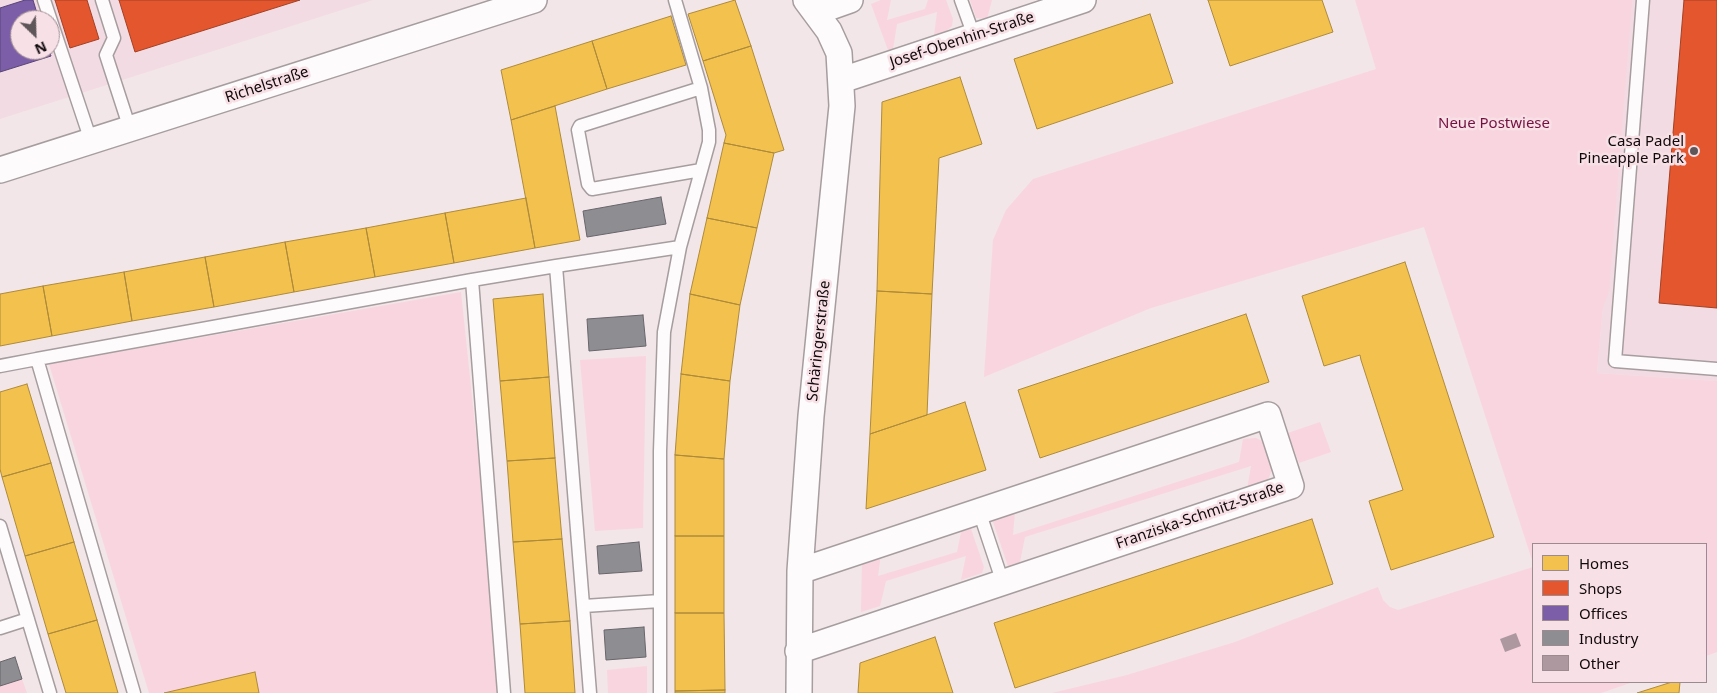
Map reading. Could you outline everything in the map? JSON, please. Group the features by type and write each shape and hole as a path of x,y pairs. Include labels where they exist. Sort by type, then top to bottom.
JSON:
{"street":[{"name":"Richelstraße","path":"0,170 534,0"},
{"path":"811,6 850,0"},
{"name":"Josef-Obenhin-Straße","path":"842,80 1083,0"},
{"name":"Schäringerstraße","path":"799,693 800,571 811,416 835,189 842,80 839,53 829,31 811,6"},
{"name":"Franziska-Schmitz-Straße","path":"798,651 1291,486 1268,415 800,571"}],"lane":[{"path":"44,0 91,141"},
{"path":"102,0 114,38 106,55 130,129"},
{"path":"660,693 660,451 664,332 680,246 709,142 709,130 701,88 675,0"},
{"path":"961,0 974,36"},
{"path":"1643,0 1616,361 1717,369"},
{"path":"701,88 580,126 578,130 588,184 592,189 701,170"},
{"path":"0,366 472,280 680,246"},
{"path":"556,266 590,693"},
{"path":"472,280 504,693"},
{"path":"38,360 134,693"},
{"path":"979,512 1003,582"},
{"path":"0,526 50,693"},
{"path":"584,606 660,602"},
{"path":"0,628 28,619"}],"shaded area":[{"path":"0,0 373,0 0,119"},
{"path":"1630,0 1717,0 1717,381 1597,373"}],"green space":[{"path":"881,0 891,0 887,20 925,9 928,0 946,0 953,19 952,26 934,36 937,12 897,24 893,49 888,50 871,4"},
{"path":"970,0 992,0 987,19 976,18"},
{"name":"Neue Postwiese","path":"1355,0 1632,0 1609,291 1603,307 1597,373 1717,381 1717,652 1707,656 1707,543 1532,543 1532,560 1424,227 1151,308 984,377 993,240 1006,210 1033,179 1376,69"},
{"path":"461,292 503,693 149,693 49,364"},
{"path":"646,356 643,528 595,531 580,360"},
{"path":"1320,422 1331,452 1299,463 1288,433"},
{"path":"1256,438 1264,442 1274,464 1268,480 1261,485 1247,490 1251,466 1025,537 1020,562 1008,566 992,519 1015,511 1013,535 1239,462 1243,439"},
{"path":"962,528 971,529 984,567 982,573 961,580 966,556 886,581 880,606 861,612 862,560 881,554 878,576 957,552"},
{"path":"1532,567 1532,683 1630,683 1601,693 1052,693 1127,675 1235,642 1378,587 1383,600 1390,607 1398,610"},
{"path":"647,666 647,693 608,693 607,670"},
{"path":"22,679 27,693 0,693 0,686"}],"building: Homes":[{"path":"735,0 751,46 703,61 688,14"},
{"path":"1208,0 1322,0 1333,32 1230,66"},
{"path":"1150,14 1173,83 1037,129 1014,59"},
{"path":"671,16 686,65 607,89 592,41"},
{"path":"592,41 607,89 511,120 501,70"},
{"path":"751,46 784,150 774,153 724,143 726,135 703,61"},
{"path":"960,77 982,144 939,158 932,294 877,291 882,102"},
{"path":"555,106 580,240 535,248 511,120"},
{"path":"724,143 774,153 757,228 707,218"},
{"path":"526,198 535,248 454,263 445,213"},
{"path":"445,213 454,263 375,277 366,228"},
{"path":"707,218 757,228 740,305 690,294"},
{"path":"366,228 375,277 294,292 285,242"},
{"path":"285,242 294,292 214,307 205,257"},
{"path":"205,257 214,307 132,321 124,272"},
{"path":"1405,262 1494,537 1391,570 1369,501 1403,490 1360,355 1324,366 1302,296"},
{"path":"124,272 132,321 52,336 43,286"},
{"path":"43,286 52,336 0,346 0,294"},
{"path":"877,291 932,294 927,415 870,434"},
{"path":"543,294 549,377 500,381 493,299"},
{"path":"690,294 740,305 730,381 681,374"},
{"path":"1246,314 1269,382 1040,458 1018,390"},
{"path":"681,374 730,381 724,459 675,455"},
{"path":"549,377 555,458 507,461 500,381"},
{"path":"27,384 51,463 2,477 0,469 0,392"},
{"path":"965,402 986,470 866,509 870,434"},
{"path":"675,455 724,459 724,536 675,536"},
{"path":"555,458 562,539 513,542 507,461"},
{"path":"51,463 74,542 25,556 2,477"},
{"path":"1312,519 1333,584 1015,688 994,623"},
{"path":"675,536 724,536 724,613 675,613"},
{"path":"562,539 570,621 520,624 513,542"},
{"path":"74,542 97,620 48,634 25,556"},
{"path":"675,613 724,613 725,690 675,691"},
{"path":"97,620 118,693 66,693 48,634"},
{"path":"570,621 575,693 525,693 520,624"},
{"path":"935,637 953,693 858,693 860,663"},
{"path":"255,672 259,693 164,693"},
{"path":"1669,683 1680,683 1679,693 1637,693"},
{"path":"725,690 725,693 675,693 675,691"}],"building: Shops":[{"path":"55,0 87,0 99,39 70,48 60,16 60,10 58,10"},
{"path":"119,0 300,0 135,52"},
{"name":"Casa Padel Pineapple Park","path":"1684,0 1717,0 1717,308 1659,303"}],"building: Offices":[{"path":"25,0 33,0 36,10 10,10 10,60 38,60 0,72 0,8"}],"building: Industry":[{"path":"661,197 666,224 587,237 583,211"},
{"path":"643,315 646,346 589,351 587,319"},
{"path":"639,542 642,571 599,574 597,546"},
{"path":"644,627 646,657 606,660 604,630"},
{"path":"15,657 22,679 0,686 0,662"}],"building: Other":[{"path":"1516,633 1521,646 1505,652 1500,639"}],"place":[{"name":"Casa Padel Pineapple Park","path":"1694,151"}]}
